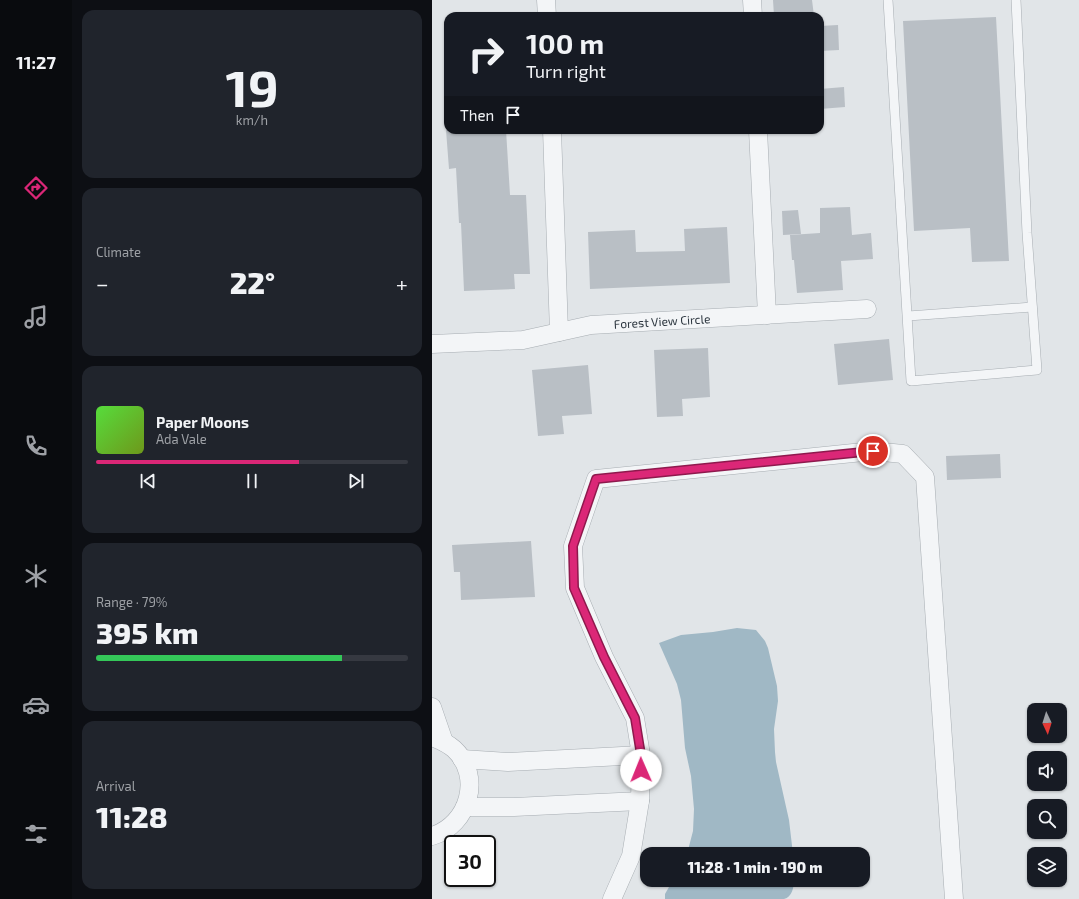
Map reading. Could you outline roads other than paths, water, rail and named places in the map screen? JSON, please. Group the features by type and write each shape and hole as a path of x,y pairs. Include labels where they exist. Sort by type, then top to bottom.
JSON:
{"street":[{"path":"546,0 547,12"},
{"path":"752,0 753,12"},
{"path":"552,134 558,332"},
{"path":"758,134 767,315"},
{"name":"Forest View Circle","path":"432,344 523,340 591,325 867,309"},
{"path":"612,899 631,856 640,801 641,755 635,718 604,657 574,588 573,546 596,479 873,451 903,454 925,477 954,899"},
{"path":"432,707 438,739 454,749 462,759 467,770 470,783 469,796 458,820 446,830 432,836"},
{"path":"462,759 508,762 641,755"},
{"path":"465,807 514,807 640,801"}],"lane":[{"path":"888,0 911,381 1037,370 1027,234 1016,0"},
{"path":"908,316 1032,307"}],"water":[{"path":"737,628 756,630 765,641 768,648 777,686 778,701 774,729 776,762 789,820 792,847 689,847 693,831 694,809 691,776 685,748 681,700 677,684 659,643 681,635"},
{"path":"669,887 793,887 791,894 784,899 665,899 665,894"}]}
